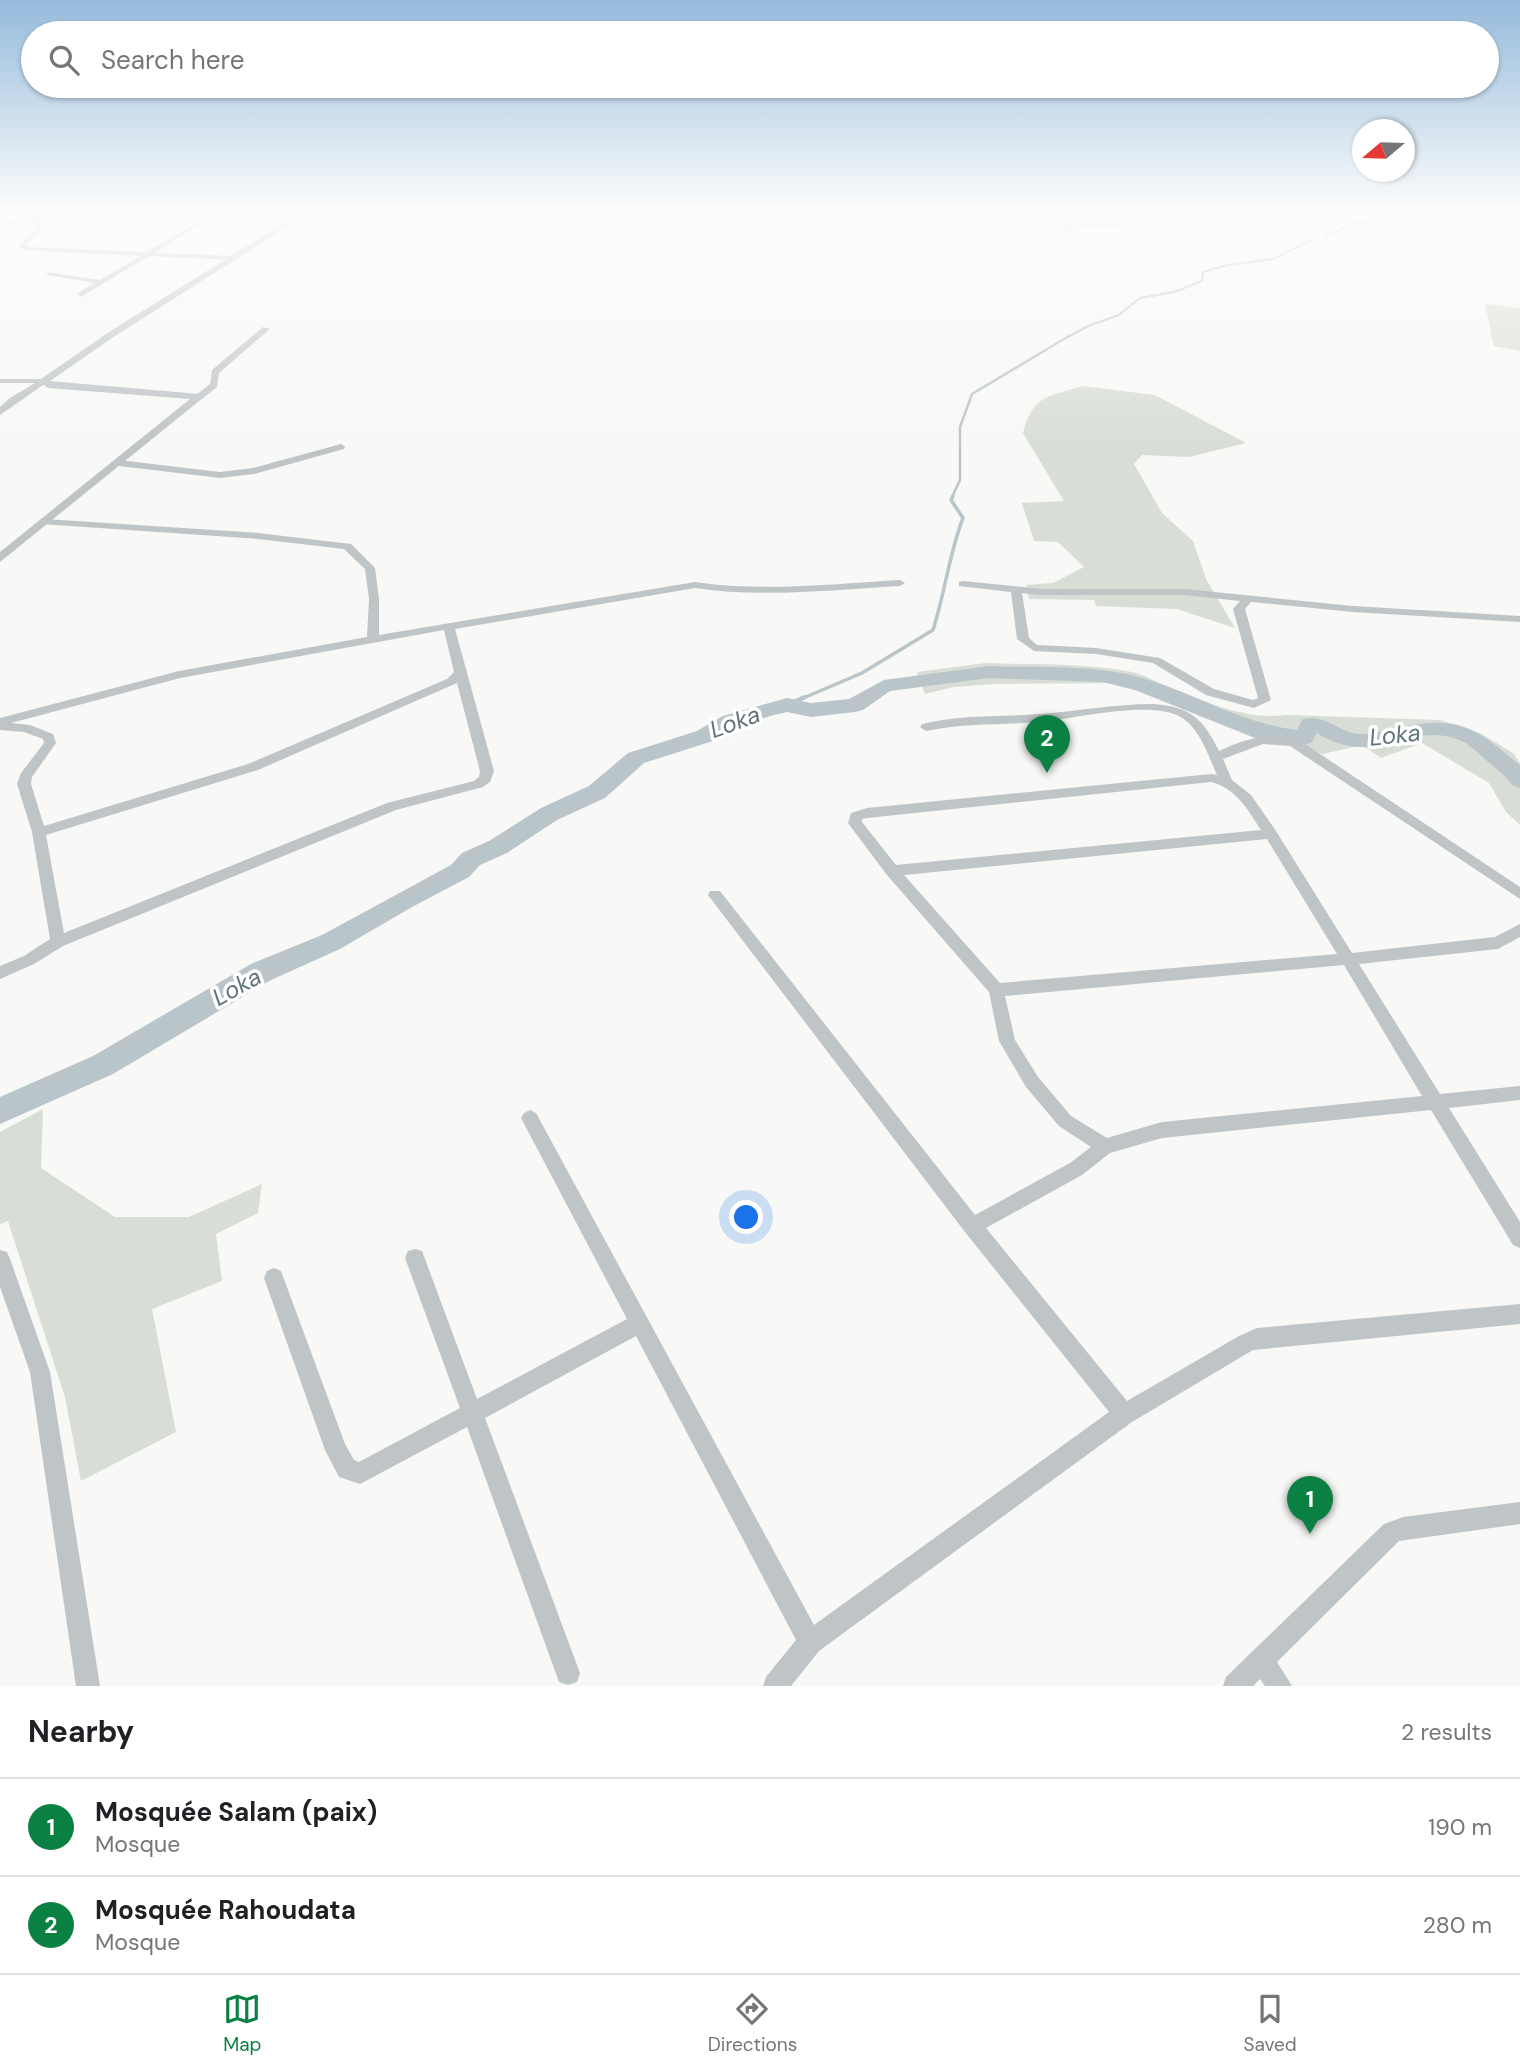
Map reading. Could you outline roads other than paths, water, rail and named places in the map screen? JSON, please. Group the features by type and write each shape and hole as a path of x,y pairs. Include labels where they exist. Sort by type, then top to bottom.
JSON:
{"street":[{"path":"81,295 88,290"},
{"path":"0,412 13,400 45,382 112,334 183,290"},
{"path":"0,558 214,385 215,372 266,328"},
{"path":"0,382 45,382 48,385 199,397"},
{"path":"119,463 220,475 254,471 341,447"},
{"path":"45,522 258,536 347,546 370,568 374,599 373,639"},
{"path":"0,724 179,675 373,639 695,585 730,590 771,591 900,583"},
{"path":"963,584 1042,592 1184,592 1353,609 1519,620"},
{"path":"1016,588 1023,639 1034,648 1096,651 1156,660 1210,692 1254,704 1265,700 1239,609 1250,597"},
{"path":"0,973 29,960 58,942 392,806 478,784 485,779 487,771 449,628"},
{"path":"39,832 253,767 416,699 451,682 460,673"},
{"path":"926,727 953,720 1038,718 1122,710 1174,709 1191,718 1226,780"},
{"path":"0,724 49,737 50,743 26,776 24,784 39,832 58,942"},
{"path":"1215,758 1258,740 1284,740 1294,743 1520,894"},
{"path":"1105,1147 1065,1121 1032,1082 1007,1041 996,990 892,871 855,823 856,816 1041,794 1211,778 1226,780 1238,788 1271,834 1520,1239"},
{"path":"892,871 1271,834"},
{"path":"715,895 972,1226 1124,1414"},
{"path":"996,990 1498,943 1520,930"},
{"path":"972,1226 1076,1169 1105,1147 1162,1130 1520,1093"},
{"path":"530,1118 810,1642"},
{"path":"415,1258 568,1673"},
{"path":"0,1259 40,1372 88,1686"},
{"path":"274,1278 336,1450 347,1469 360,1473 640,1323"},
{"path":"775,1686 810,1642 1124,1414 1235,1348 1257,1338 1520,1314"},
{"path":"1235,1686 1392,1532 1403,1528 1520,1513"},
{"path":"1262,1662 1280,1686"}],"waterway":[{"path":"1066,338 1088,326 1119,315 1140,298 1180,290"},
{"path":"952,497 960,480 960,427 972,394 1069,336"},
{"path":"801,699 862,673 933,630 963,518 951,500 953,496"},
{"name":"Loka","path":"0,1111 103,1065 261,972 331,942 460,871 471,859 498,847 549,814 597,792 636,758 705,736 731,721 787,705 811,710 855,705 884,686 989,672 1103,676 1142,685 1263,733 1303,738 1311,724 1345,739 1360,741 1424,730 1454,730 1480,743 1520,780"},
{"path":"787,705 805,697"}],"place":[{"name":"Mosquée Rahoudata","path":"1047,773"},
{"name":"Mosquée Salam (paix)","path":"1310,1534"}]}
